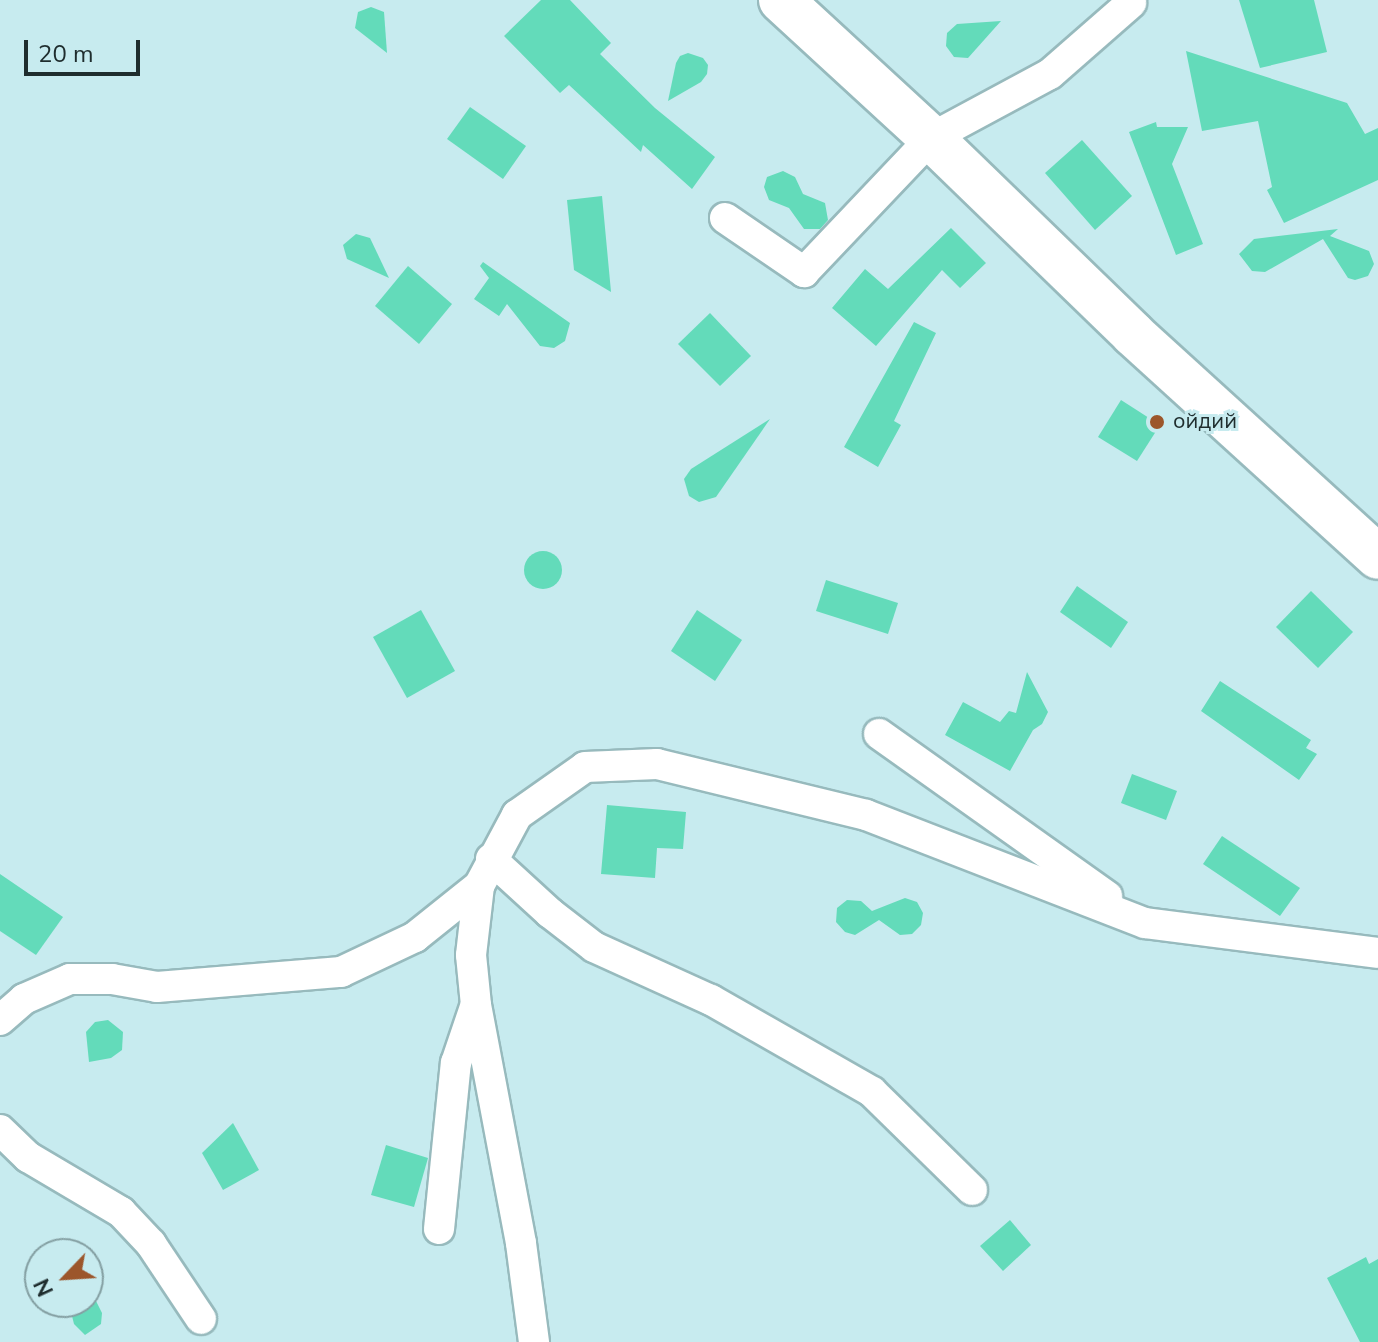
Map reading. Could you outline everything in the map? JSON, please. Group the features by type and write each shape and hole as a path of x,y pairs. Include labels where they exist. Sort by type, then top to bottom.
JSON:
{"main road":[{"path":"781,0 931,138 1133,334 1378,557"}],"street":[{"path":"725,218 804,272 931,138 1050,74 1131,3"},
{"path":"879,734 1145,923"},
{"path":"0,1020 24,999 70,979 112,979 157,987 341,972 415,937 485,873 517,815 585,767 657,764 866,815 1145,923 1378,953"},
{"path":"485,873 471,955 476,1005 521,1243 534,1342"},
{"path":"485,873 550,913 594,947 711,1000 872,1092 972,1190"},
{"path":"439,1229 456,1063 476,1005"},
{"path":"0,1130 28,1157 121,1212 151,1244 201,1319"}],"building":[{"path":"541,0 570,0 611,43 600,54 655,108 715,157 692,189 643,145 641,152 569,85 560,93 504,36"},
{"path":"1239,0 1314,0 1327,52 1260,68"},
{"path":"371,7 384,12 387,53 355,28 358,12"},
{"path":"1001,21 968,58 954,57 946,46 947,33 957,24"},
{"path":"1186,51 1347,103 1365,134 1378,128 1378,180 1284,223 1267,190 1272,187 1258,121 1202,131"},
{"path":"688,53 703,58 708,65 707,74 701,82 668,101 676,63 680,56"},
{"path":"470,107 526,146 503,179 447,139"},
{"path":"1156,122 1157,127 1188,127 1172,164 1203,244 1176,255 1129,132"},
{"path":"1082,140 1132,196 1095,230 1045,173"},
{"path":"783,171 795,177 803,194 825,203 828,220 820,229 804,229 789,208 769,200 764,187 767,177"},
{"path":"602,196 611,292 574,270 567,200"},
{"path":"951,228 986,263 960,288 942,270 876,346 832,308 865,269 888,289"},
{"path":"1338,229 1330,236 1369,251 1374,264 1368,276 1355,280 1348,278 1323,239 1265,272 1252,271 1239,254 1254,239"},
{"path":"356,234 370,238 389,278 347,259 343,245"},
{"path":"483,262 570,323 565,341 554,348 540,346 507,304 499,316 474,299 489,278 480,266"},
{"path":"408,266 452,304 419,344 375,306"},
{"path":"710,313 751,356 720,386 678,344"},
{"path":"914,322 936,333 894,421 901,425 878,467 844,447"},
{"path":"1121,400 1160,425 1137,461 1098,437"},
{"path":"770,419 716,497 699,502 689,496 684,479 691,469"},
{"path":"543,551 556,557 562,570 556,583 543,589 530,583 524,570 530,557"},
{"path":"826,580 898,603 888,634 816,611"},
{"path":"1077,586 1128,622 1111,648 1060,612"},
{"path":"1311,591 1353,632 1318,668 1276,627"},
{"path":"421,610 455,671 407,698 373,637"},
{"path":"697,610 742,640 715,681 671,651"},
{"path":"1027,672 1048,712 1042,724 1033,730 1010,771 945,735 963,702 1000,722 1009,711 1016,713"},
{"path":"1220,681 1311,740 1306,748 1317,754 1299,780 1201,711"},
{"path":"1132,774 1177,791 1166,820 1121,803"},
{"path":"607,805 686,812 683,849 657,848 655,878 601,874"},
{"path":"1222,836 1300,888 1280,916 1203,864"},
{"path":"0,874 63,917 36,955 0,931"},
{"path":"905,898 917,902 923,913 921,925 912,934 900,935 879,920 855,935 845,932 836,922 837,908 847,900 861,901 872,911"},
{"path":"108,1020 123,1032 122,1050 111,1058 89,1062 86,1032 95,1022"},
{"path":"233,1123 259,1170 223,1190 202,1153"},
{"path":"386,1145 428,1158 414,1207 371,1195"},
{"path":"1010,1220 1031,1245 1003,1271 980,1246"},
{"path":"1366,1257 1369,1264 1378,1259 1378,1342 1360,1342 1327,1278"},
{"path":"72,1318 102,1318 101,1324 85,1335"}],"place":[{"name":"ойдий","path":"1157,422"}]}
